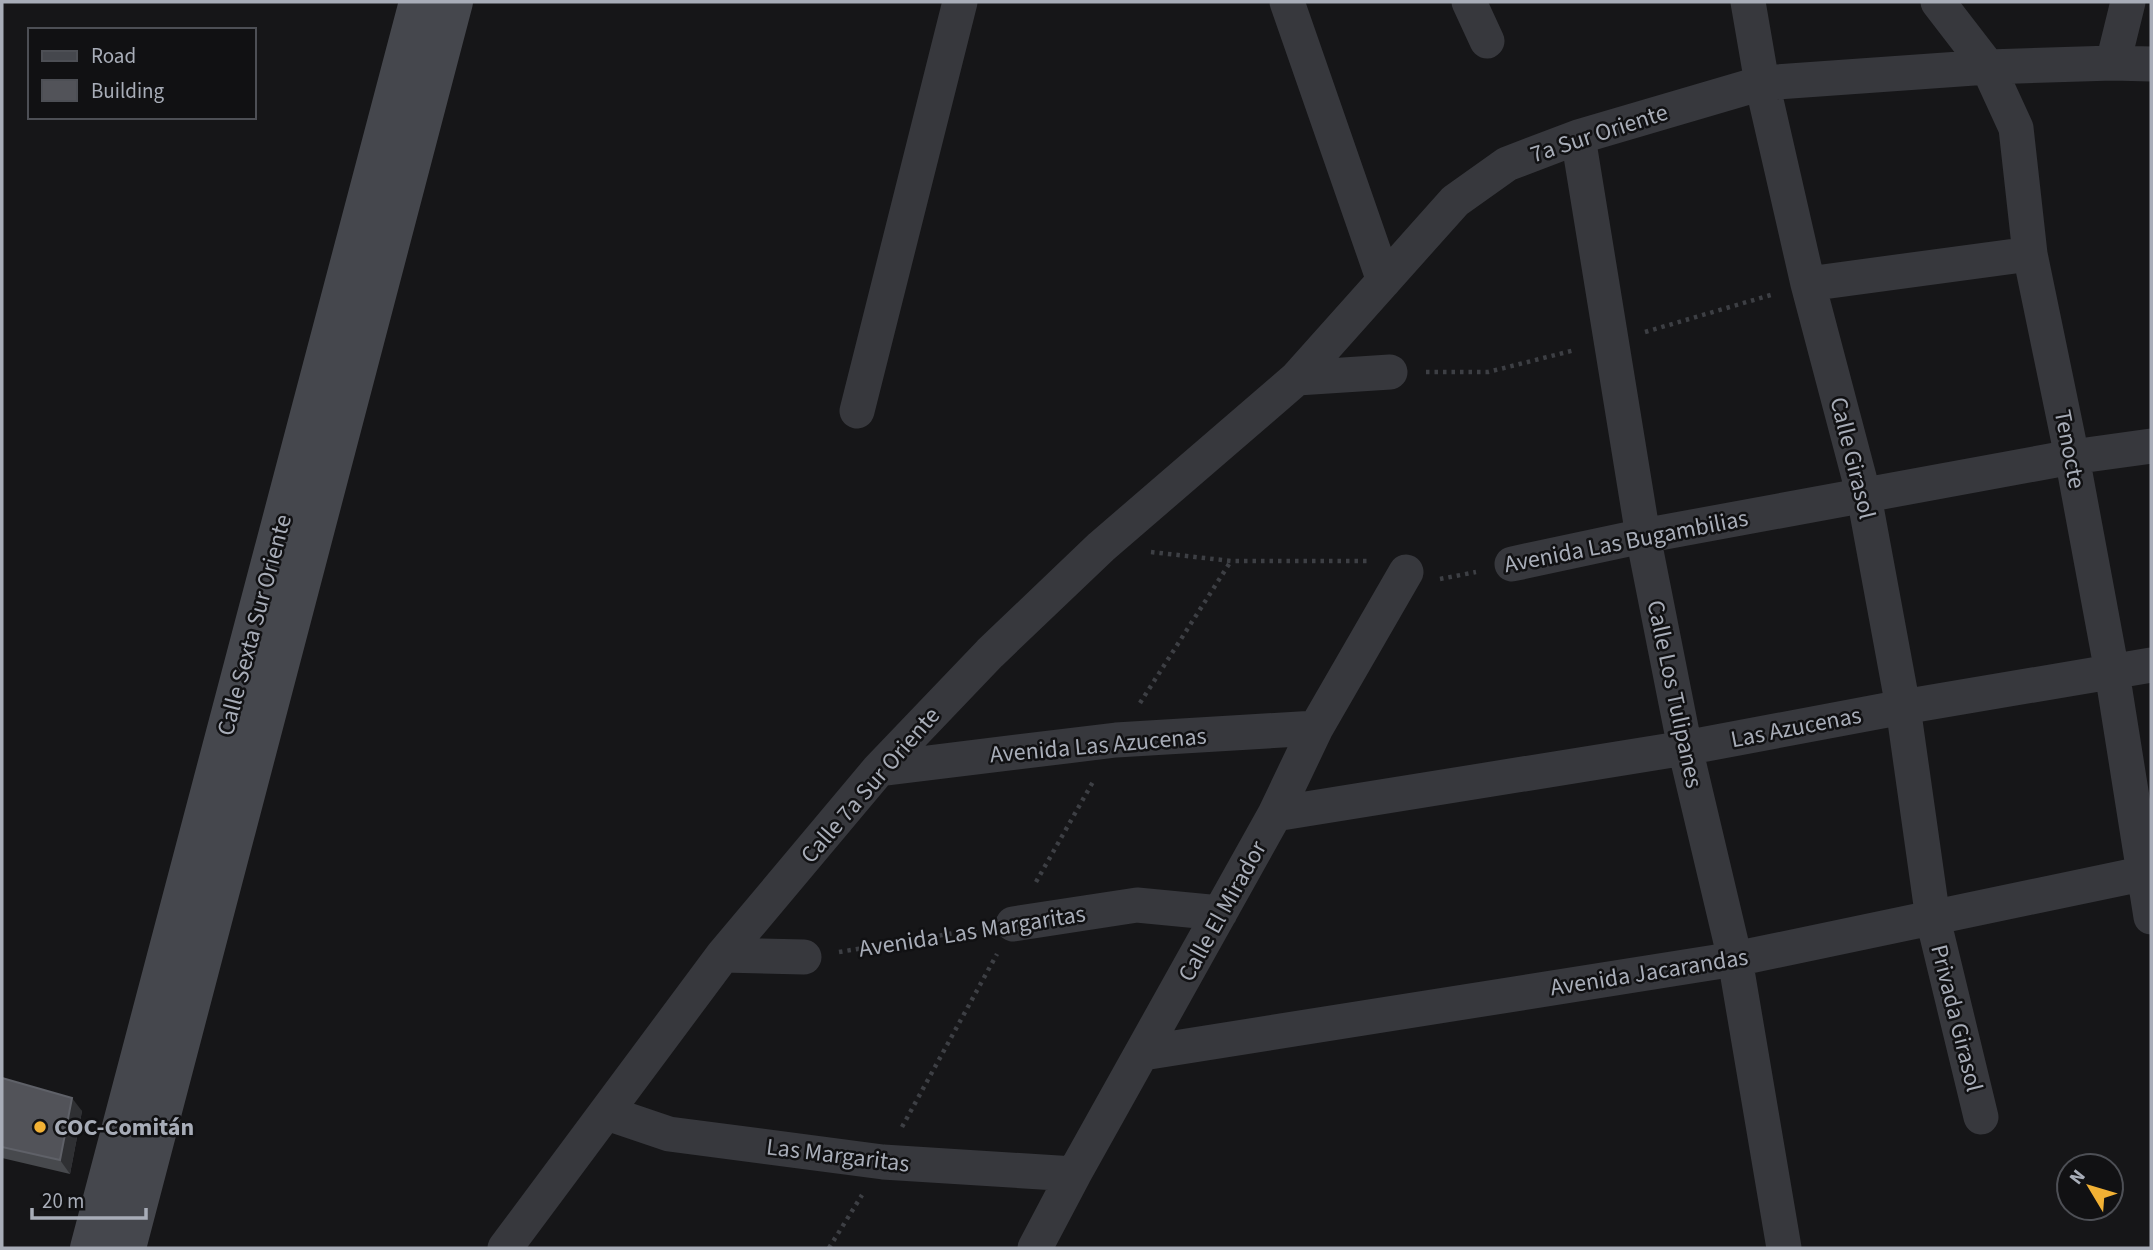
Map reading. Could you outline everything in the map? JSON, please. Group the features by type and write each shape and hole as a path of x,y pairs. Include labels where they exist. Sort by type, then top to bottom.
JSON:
{"main road":[{"name":"Calle Sexta Sur Oriente","path":"127,1248 418,2"},
{"name":"Calle Sexta Sur Oriente","path":"89,1248 454,2"}],"street":[{"path":"856,411 960,2"},
{"path":"1287,2 1384,281"},
{"path":"1469,2 1487,41"},
{"name":"Calle Girasol","path":"1748,2 1762,83 1808,284 1864,496 1903,707 1933,919"},
{"name":"Tenocte","path":"1938,2 1988,67 2016,128 2030,254 2072,457 2112,672 2148,873 2151,917"},
{"path":"2113,63 2128,2"},
{"name":"7a Sur Oriente","path":"1297,378 1455,201 1507,164 1577,137 1762,83 1988,67 2151,64"},
{"name":"Calle Los Tulipanes","path":"1577,137 1643,536 1685,748 1735,959 1784,1248"},
{"path":"1808,284 2030,254"},
{"path":"1297,378 1390,372"},
{"name":"Calle 7a Sur Oriente","path":"505,1248 723,955 879,769 990,653 1101,547 1297,378"},
{"name":"Avenida Las Bugambilias","path":"1512,564 1643,536 2072,457 2151,446"},
{"name":"Calle El Mirador","path":"1035,1248 1275,814 1317,728 1406,572"},
{"name":"Las Azucenas","path":"1275,814 1685,748 1903,707 2151,665"},
{"name":"Avenida Las Azucenas","path":"879,769 1116,740 1317,728"},
{"name":"Avenida Jacarandas","path":"1143,1053 1735,959 2148,873"},
{"name":"Avenida Las Margaritas","path":"1013,924 1137,905 1220,913"},
{"name":"Privada Girasol","path":"1933,919 1981,1117"},
{"path":"723,955 804,957"},
{"name":"Las Margaritas","path":"607,1113 669,1134 883,1162 1074,1174"}],"path":[{"name":"Avenida Las Bugambilias","path":"1101,547 1231,561 1377,561 1430,582 1512,564"},
{"name":"Avenida Las Margaritas","path":"804,957 1013,924"}],"building":[{"name":"COC-Comitán","path":"2,1078 72,1098 60,1160 2,1147"}],"place":[{"name":"COC-Comitán","path":"40,1127"}]}
